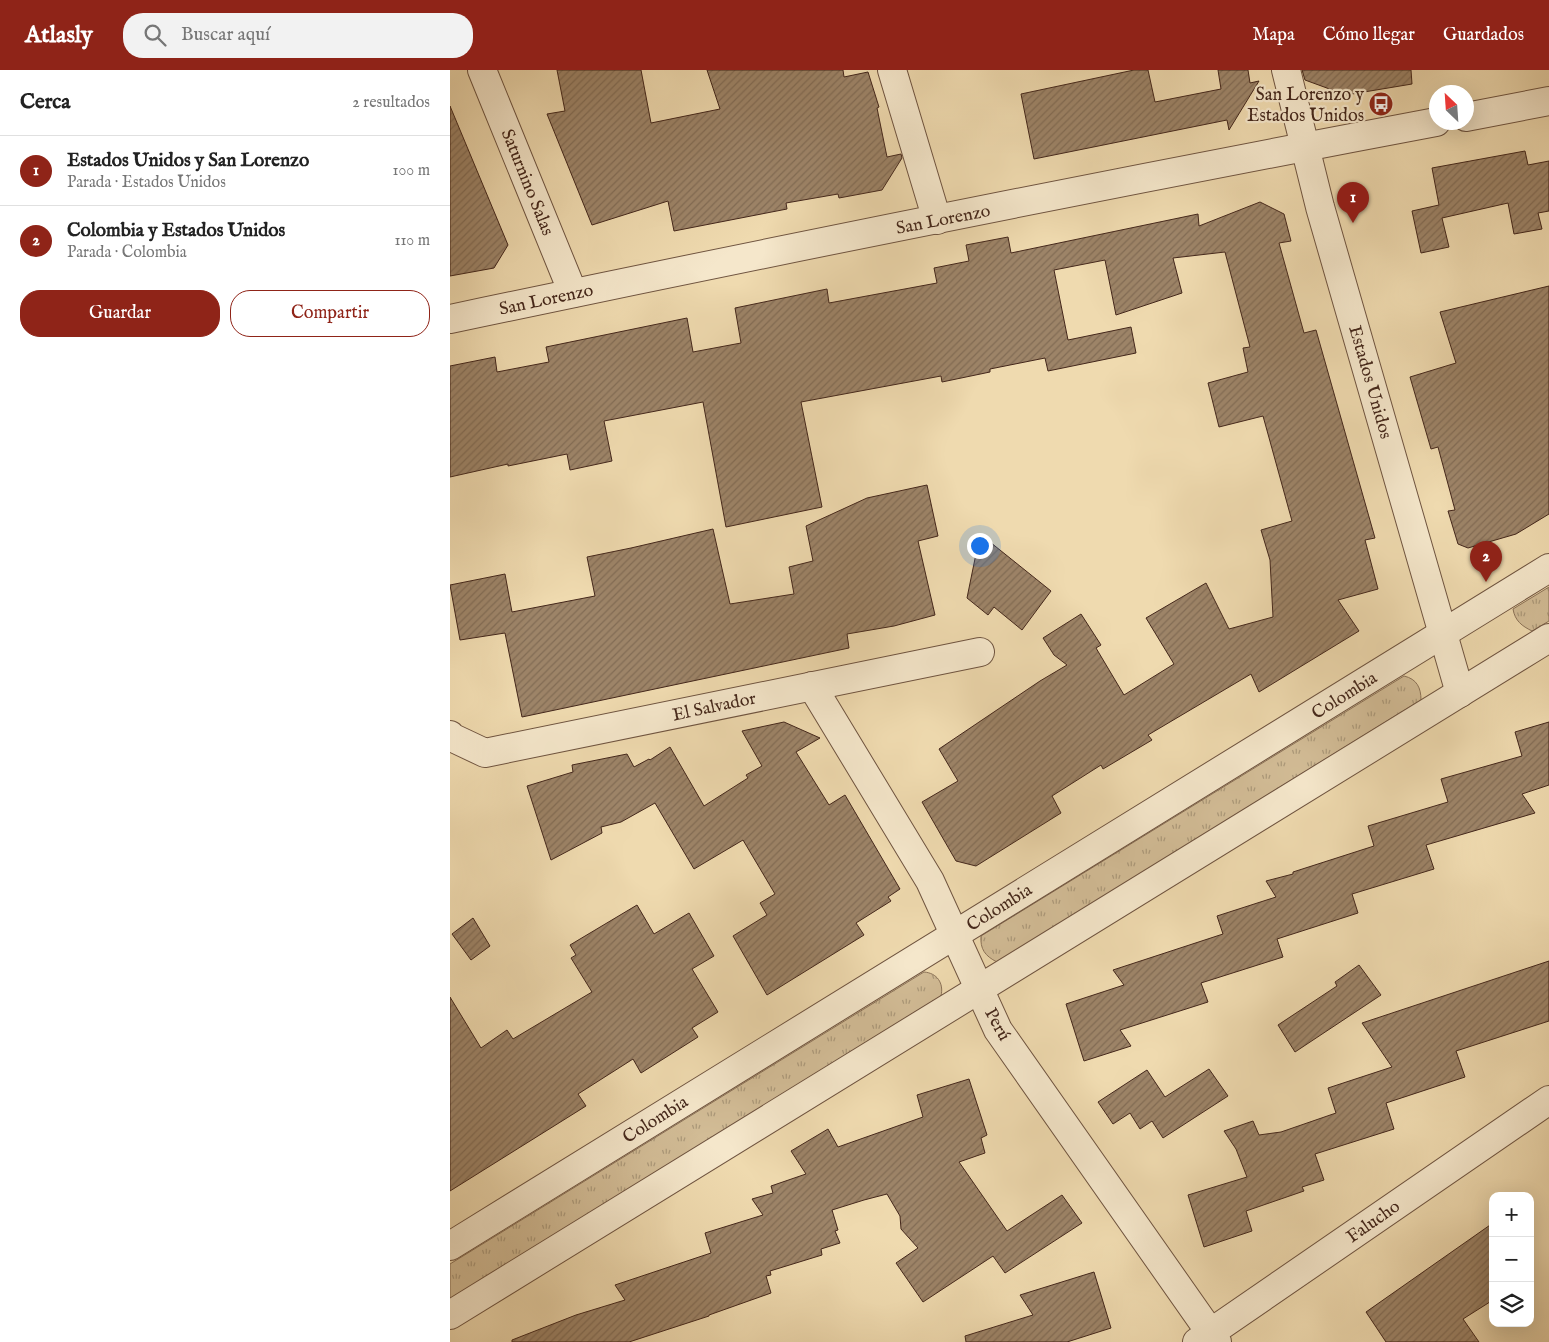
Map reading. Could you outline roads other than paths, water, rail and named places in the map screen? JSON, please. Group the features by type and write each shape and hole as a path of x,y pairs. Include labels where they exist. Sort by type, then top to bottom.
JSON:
{"street":[{"name":"Saturnino Salas","path":"482,70 573,293"},
{"path":"892,70 938,220"},
{"name":"Estados Unidos","path":"1286,70 1320,207 1460,692"},
{"path":"1474,115 1549,101"},
{"name":"San Lorenzo","path":"450,319 1305,146 1429,123"},
{"name":"Colombia","path":"450,1246 1549,568"},
{"path":"450,1315 1549,638"},
{"name":"El Salvador","path":"451,736 485,753 980,652"},
{"name":"Perú","path":"812,686 930,881 998,1030 1208,1339"},
{"name":"Falucho","path":"1208,1339 1549,1100"}],"place":[{"name":"San Lorenzo y Estados Unidos","path":"1381,104"},
{"name":"Estados Unidos y San Lorenzo","path":"1353,223"},
{"name":"Colombia y Estados Unidos","path":"1486,582"}]}
